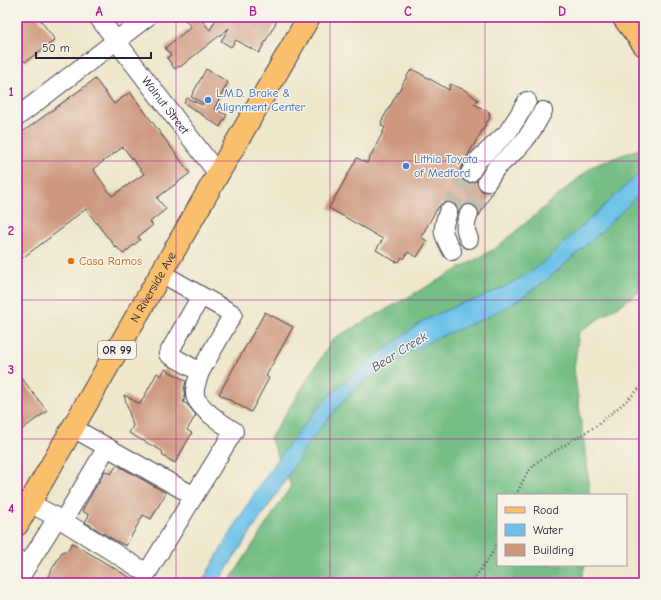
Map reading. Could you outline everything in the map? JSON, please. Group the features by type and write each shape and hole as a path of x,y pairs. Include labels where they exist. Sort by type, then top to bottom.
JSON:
{"main road":[{"name":"OR 99","path":"218,174 309,17"},
{"path":"623,17 644,45"},
{"name":"N Riverside Ave","path":"17,525 218,174"}],"street":[{"name":"Walnut Street","path":"98,17 218,174"},
{"path":"17,117 147,17"},
{"path":"470,173 479,159 507,133 527,101"},
{"path":"487,182 496,168 525,140 543,111"},
{"path":"448,212 443,227 445,239 452,251"},
{"path":"468,214 465,225 468,239"},
{"path":"30,502 60,520 144,578 234,431 213,417 197,402 194,396 200,372 233,314 161,273"},
{"path":"200,372 168,354 201,296"},
{"path":"73,428 194,496"},
{"path":"17,583 22,562 60,520 107,447"}],"path":[{"path":"516,494 527,472 537,462 602,421 644,384"},
{"path":"471,583 491,556 497,544"}],"green space":[{"path":"644,147 644,289 579,332 574,368 589,481 589,494 497,494 497,566 585,566 580,583 228,583 291,486 270,438 333,339 496,248 593,166"}],"water":[{"name":"Bear Creek","path":"644,170 644,189 602,231 548,279 514,303 483,319 432,340 364,382 346,398 307,445 282,486 218,583 201,583 257,489 286,448 323,402 338,388 373,358 423,321 462,303 475,300 506,286 534,270"}],"building":[{"path":"17,17 38,17 55,40 25,62 17,51"},
{"path":"183,17 199,17 210,30 217,17 279,17 259,53 236,40 231,47 221,41 229,28 180,67 179,66 175,69 167,58 171,55 165,48 191,27"},
{"name":"L.M.D. Brake & Alignment Center","path":"206,69 228,82 214,109 227,115 220,127 184,103 187,98 202,105 203,103 191,97"},
{"name":"Lithia Toyota of Medford","path":"412,70 449,90 450,84 465,90 478,100 474,104 489,112 490,117 461,167 460,173 461,178 465,182 470,183 477,181 478,186 482,191 487,192 494,189 479,216 477,208 472,204 463,206 458,213 456,205 452,202 441,204 421,237 427,241 417,257 408,252 404,259 402,257 399,262 396,262 376,250 383,239 329,208 357,158 367,163 385,128 381,125 381,122 410,71 411,72"},
{"path":"95,79 114,104 130,92 190,173 157,198 166,209 150,222 153,225 138,237 140,240 123,254 117,247 116,248 86,209 17,262 17,136","holes":["123,147 144,174 112,196 93,169"]},
{"path":"265,312 293,327 266,376 269,378 251,412 219,394"},
{"path":"165,369 186,381 184,390 185,398 183,402 187,404 196,415 187,430 192,433 175,463 163,456 162,451 129,433 133,426 124,395 140,404 157,373 161,376"},
{"path":"17,372 47,411 17,433"},
{"path":"117,465 166,493 151,519 143,515 126,546 85,522 89,515 82,511 105,471 111,474"},
{"path":"72,543 139,583 44,583 62,552 68,550"}],"tunnel":[{"path":"448,212 470,173"},
{"path":"469,214 487,182"}],"place":[{"name":"L.M.D. Brake & Alignment Center","path":"208,100"},
{"name":"Lithia Toyota of Medford","path":"406,166"},
{"name":"Casa Ramos","path":"71,261"}]}
